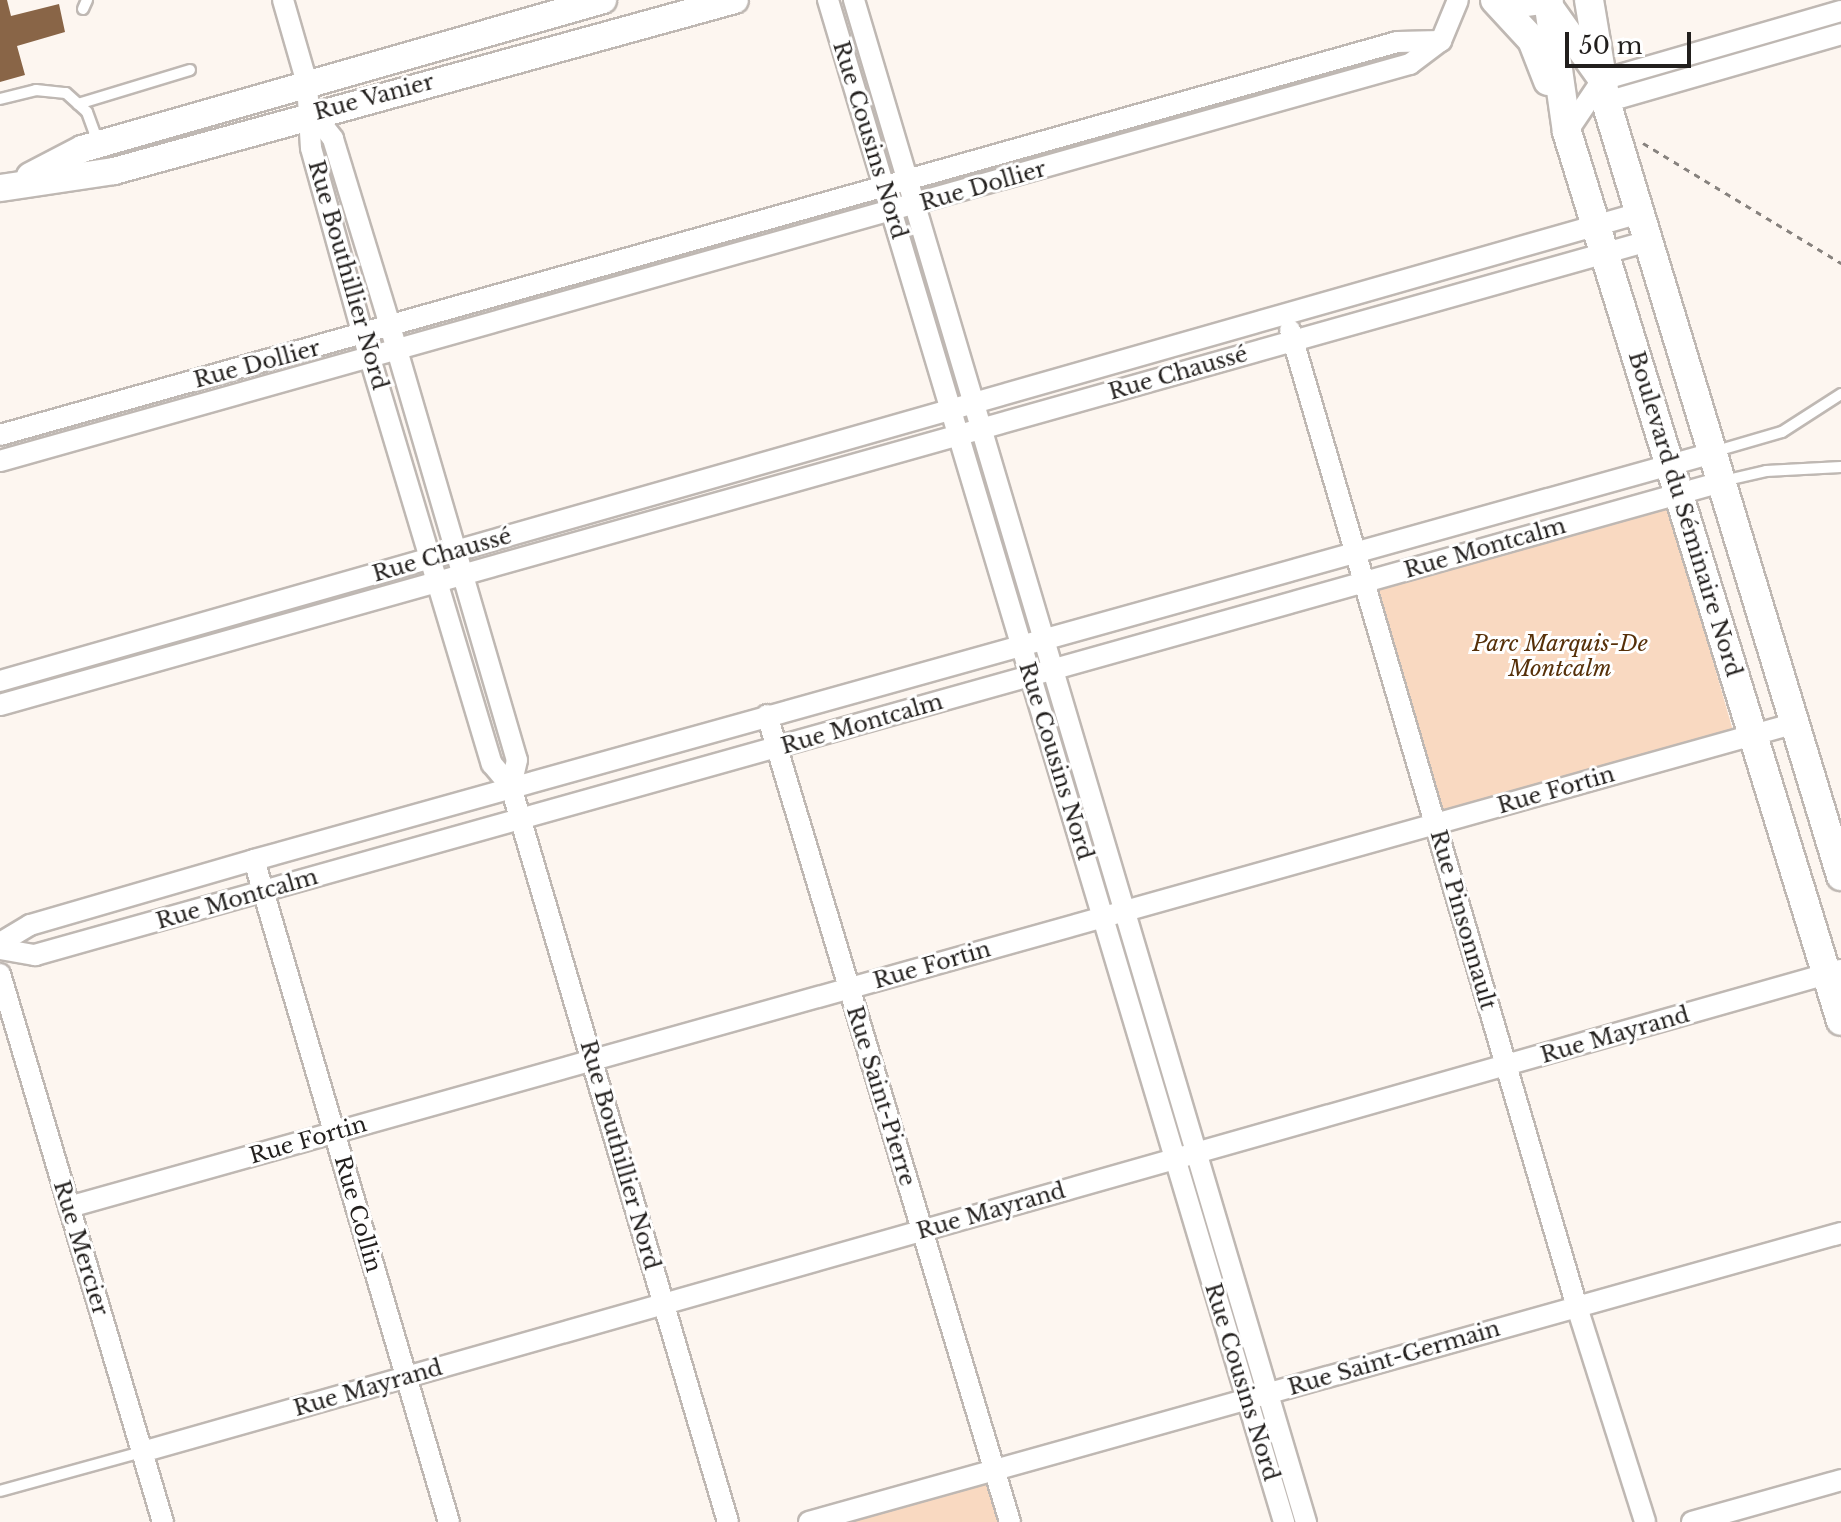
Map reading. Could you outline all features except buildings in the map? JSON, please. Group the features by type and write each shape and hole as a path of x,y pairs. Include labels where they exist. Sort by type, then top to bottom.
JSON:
{"main road":[{"path":"1495,0 1532,40 1567,132"},
{"name":"Boulevard du Séminaire Nord","path":"1548,0 1567,132 1753,735 1834,972 1841,1021"},
{"name":"Boulevard du Séminaire Nord","path":"1589,0 1604,91 1841,876"}],"street":[{"path":"283,0 313,113"},
{"name":"Rue Vanier","path":"6,186 99,144 603,0"},
{"name":"Rue Vanier","path":"6,186 114,171 313,113 735,0"},
{"name":"Rue Cousins Nord","path":"828,0 1284,1522"},
{"name":"Rue Cousins Nord","path":"854,0 1306,1522"},
{"path":"1441,41 1458,0"},
{"path":"1506,0 1548,0 1604,91"},
{"path":"1567,132 1604,91 1841,11"},
{"path":"560,12 569,44"},
{"path":"1604,91 1841,34"},
{"name":"Rue Dollier","path":"0,435 1397,42 1441,41"},
{"name":"Rue Dollier","path":"0,461 1410,64 1441,41"},
{"path":"1227,90 1234,115"},
{"name":"Rue Bouthillier Nord","path":"313,113 333,139 390,326 517,760 511,787"},
{"name":"Rue Bouthillier Nord","path":"313,113 311,148 363,335 492,764 511,787 521,819 728,1522"},
{"name":"Rue Chaussé","path":"0,681 952,413 1640,213"},
{"name":"Rue Chaussé","path":"0,705 709,508 1648,241"},
{"path":"633,259 639,281"},
{"name":"Rue Pinsonnault","path":"1286,317 1577,1307 1645,1522"},
{"path":"112,404 121,428"},
{"name":"Rue Montcalm","path":"0,943 30,925 254,860 1713,453"},
{"path":"702,481 709,508"},
{"name":"Rue Montcalm","path":"0,949 35,955 1721,482"},
{"path":"182,629 189,653"},
{"name":"Rue Saint-Pierre","path":"767,715 1010,1522"},
{"name":"Rue Fortin","path":"69,1207 1795,723"},
{"name":"Rue Collin","path":"254,860 449,1522"},
{"name":"Rue Mayrand","path":"142,1452 1834,972"},
{"name":"Rue Mercier","path":"0,974 163,1522"},
{"name":"Rue Saint-Germain","path":"809,1522 1841,1233"},
{"path":"1692,1522 1841,1480"}],"lane":[{"path":"78,104 190,70"},
{"path":"0,99 36,90 66,93 87,112 99,144"},
{"path":"1713,453 1782,432 1841,394"},
{"path":"1721,482 1766,471 1841,467"},
{"path":"0,1491 142,1452"}],"path":[{"path":"1632,136 1841,263"}],"green space":[{"name":"Parc Marquis-De Montcalm","path":"1668,504 1732,729 1435,814 1371,589"},
{"path":"994,1470 1010,1522 809,1522"}]}
